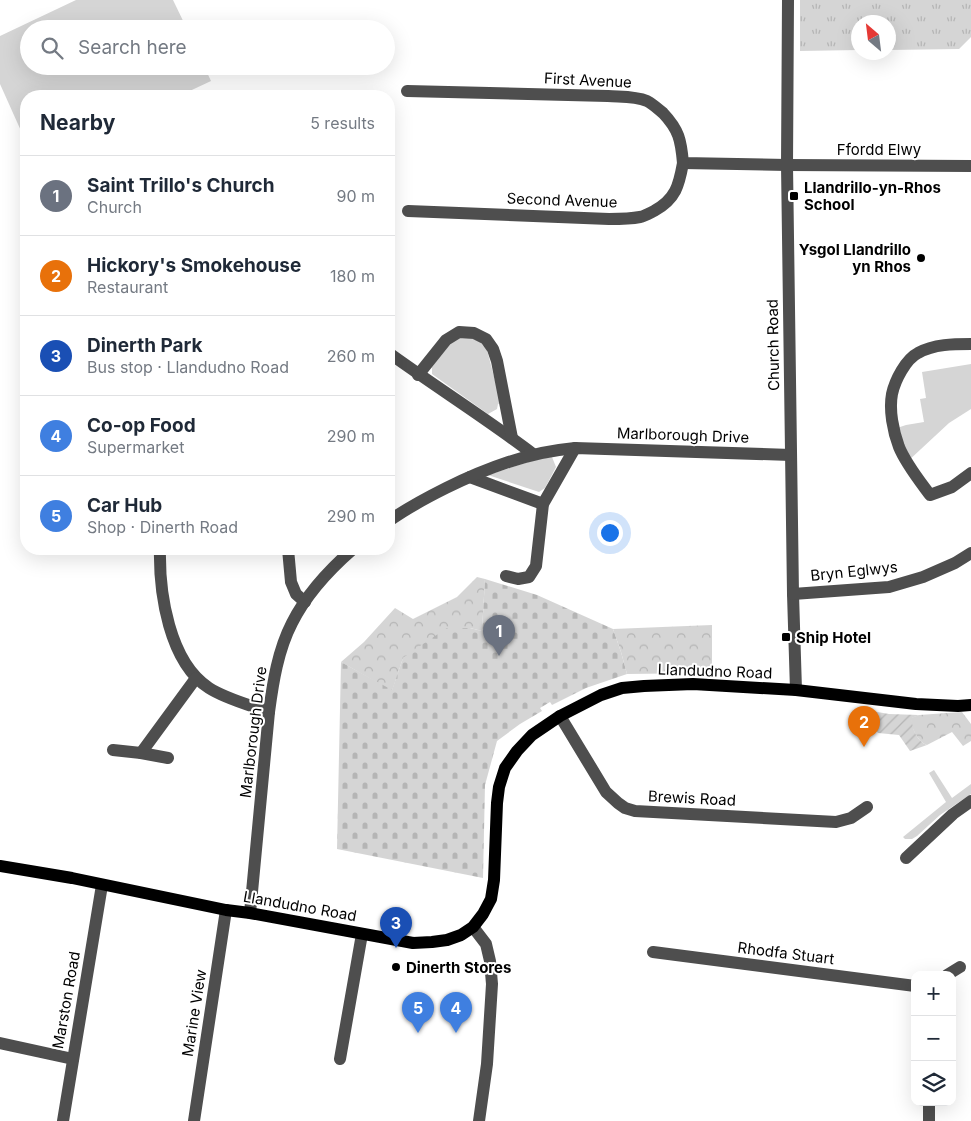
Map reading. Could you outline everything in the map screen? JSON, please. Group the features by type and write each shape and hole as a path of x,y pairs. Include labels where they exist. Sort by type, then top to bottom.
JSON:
{"main road":[{"name":"Llandudno Road","path":"0,866 72,878 226,910 413,943 447,940 461,935 473,927 491,899 494,880 497,803 499,787 506,768 517,751 532,735 560,716 601,695 622,688 693,684 796,690 916,704 971,705"}],"street":[{"name":"Church Road","path":"788,0 787,165 796,690"},
{"name":"First Avenue","path":"407,91 634,98 648,102 670,121 678,132 682,163"},
{"path":"682,163 787,165"},
{"name":"Second Avenue","path":"408,211 609,220 642,217 670,201 680,179 682,163"},
{"name":"Ffordd Elwy","path":"787,165 971,166"},
{"path":"418,375 446,340 459,332 474,333 486,339 493,349 497,361 512,438"},
{"path":"971,344 942,346 917,353 906,363 892,393 894,429 899,448 930,495 952,487 971,473"},
{"path":"395,358 533,454"},
{"path":"506,576 518,579 530,577 536,566 543,504 575,448"},
{"name":"Marlborough Drive","path":"395,517 411,506 470,477 533,454 560,449 791,454"},
{"path":"470,477 543,504"},
{"name":"Bryn Eglwys","path":"793,594 888,587 923,577 955,563 971,552"},
{"path":"160,555 166,612 173,637 187,667 196,678 216,693 269,712"},
{"path":"289,555 291,582 296,594 305,602"},
{"name":"Marlborough Drive","path":"250,913 269,712 273,685 284,643 292,623 305,602 346,555"},
{"path":"141,753 196,678"},
{"name":"Brewis Road","path":"560,716 606,792 625,808 635,811 836,822 851,818 867,807"},
{"path":"113,750 168,758"},
{"path":"906,858 953,814 971,801"},
{"name":"Marston Road","path":"63,1121 102,884"},
{"name":"Marine View","path":"194,1121 226,910"},
{"path":"473,927 486,944 492,984 487,1064 479,1121"},
{"path":"340,1059 362,934"},
{"name":"Rhodfa Stuart","path":"653,952 911,985"},
{"path":"954,971 960,967"},
{"path":"0,1043 73,1060"},
{"path":"929,1106 929,1121"}],"green space":[{"path":"76,0 173,0 183,20 34,20"},
{"path":"800,0 971,0 971,37 959,49 896,50 896,15 851,15 851,50 800,51"},
{"path":"20,27 20,75 208,75 211,81 192,90 20,90 20,129 0,84 0,36"},
{"path":"460,337 476,340 482,343 487,350 501,403 498,404 497,409 488,414 432,374 432,367 448,344"},
{"path":"971,364 971,409 949,423 907,462 894,429 924,422 920,399 926,398 922,372"},
{"path":"552,457 556,467 545,488 539,492 488,475 538,459"},
{"path":"477,577 485,579 482,631 470,628 403,658 392,691 341,662 364,642 395,608 413,619 457,597"},
{"path":"485,579 537,595 613,629 627,674 586,688 552,705 550,702 540,708 542,711 497,741 485,785 483,878 337,849 341,662 392,690 403,658 447,628 470,628 482,631"},
{"path":"712,625 712,673 627,674 613,629"},
{"path":"860,709 889,714 919,715 912,718 913,726 918,738 927,745 910,751 899,735 878,733"},
{"path":"962,712 971,724 971,741 963,746 952,732 927,745 918,738 912,726 911,718 919,715"},
{"path":"934,770 952,798 971,784 971,794 940,815 917,836 912,839 905,839 903,837 946,802 929,773"}],"place":[{"name":"Llandrillo-yn-Rhos School","path":"794,196"},
{"name":"Ysgol Llandrillo yn Rhos","path":"921,258"},
{"name":"Ship Hotel","path":"786,637"},
{"name":"Saint Trillo's Church","path":"499,656"},
{"name":"Hickory's Smokehouse","path":"864,747"},
{"name":"Dinerth Park","path":"396,948"},
{"name":"Dinerth Stores","path":"396,967"},
{"name":"Car Hub","path":"418,1033"},
{"name":"Co-op Food","path":"456,1033"}]}
